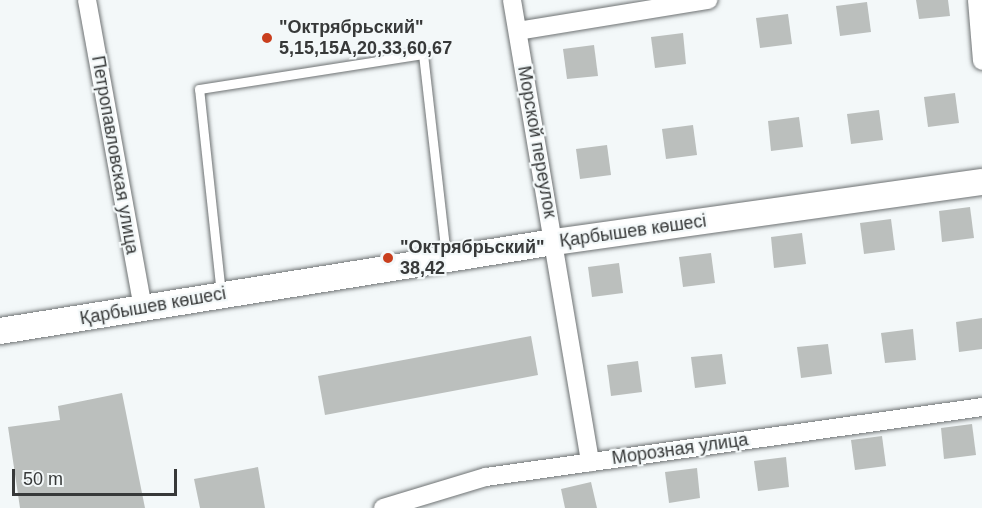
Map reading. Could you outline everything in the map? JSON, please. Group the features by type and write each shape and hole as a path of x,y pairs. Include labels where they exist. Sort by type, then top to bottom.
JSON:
{"main road":[{"name":"Қарбышев көшесі","path":"0,331 554,242 982,182"}],"street":[{"name":"Петропавловская улица","path":"87,0 143,309"},
{"name":"Морской переулок","path":"513,0 590,462"},
{"path":"518,31 708,0"},
{"path":"976,0 982,62"},
{"name":"Морозная улица","path":"382,508 486,477 982,406"}],"lane":[{"path":"221,294 199,89 423,54 446,260"}],"building":[{"path":"916,0 948,0 950,16 919,19"},
{"path":"867,2 871,32 840,36 836,6"},
{"path":"788,14 792,44 760,48 756,18"},
{"path":"683,33 686,64 655,68 651,37"},
{"path":"594,45 598,76 567,79 563,49"},
{"path":"955,93 959,123 928,127 924,97"},
{"path":"879,110 883,140 851,144 847,114"},
{"path":"799,117 803,147 771,151 768,121"},
{"path":"693,125 697,155 666,159 662,129"},
{"path":"607,145 611,175 580,179 576,149"},
{"path":"970,207 974,238 942,242 939,211"},
{"path":"891,219 895,250 864,254 860,223"},
{"path":"802,233 806,264 774,268 771,237"},
{"path":"711,253 715,283 683,287 679,257"},
{"path":"619,263 623,293 592,297 588,267"},
{"path":"982,318 982,349 959,352 956,322"},
{"path":"913,329 916,360 885,363 881,333"},
{"path":"531,336 538,375 325,415 318,376"},
{"path":"828,344 832,374 801,378 797,347"},
{"path":"722,354 726,384 695,388 691,357"},
{"path":"638,361 642,392 611,396 607,365"},
{"path":"122,393 145,508 20,508 8,427 60,420 58,406"},
{"path":"972,424 976,455 944,459 941,428"},
{"path":"882,436 886,466 855,470 851,440"},
{"path":"786,457 789,487 758,491 754,461"},
{"path":"258,467 265,508 200,508 194,479"},
{"path":"697,468 700,498 669,503 665,472"},
{"path":"591,482 597,508 565,508 561,489"}],"place":[{"name":"\"Октрябрьский\" 5,15,15А,20,33,60,67","path":"267,38"},
{"name":"\"Октрябрьский\" 38,42","path":"388,258"}]}
